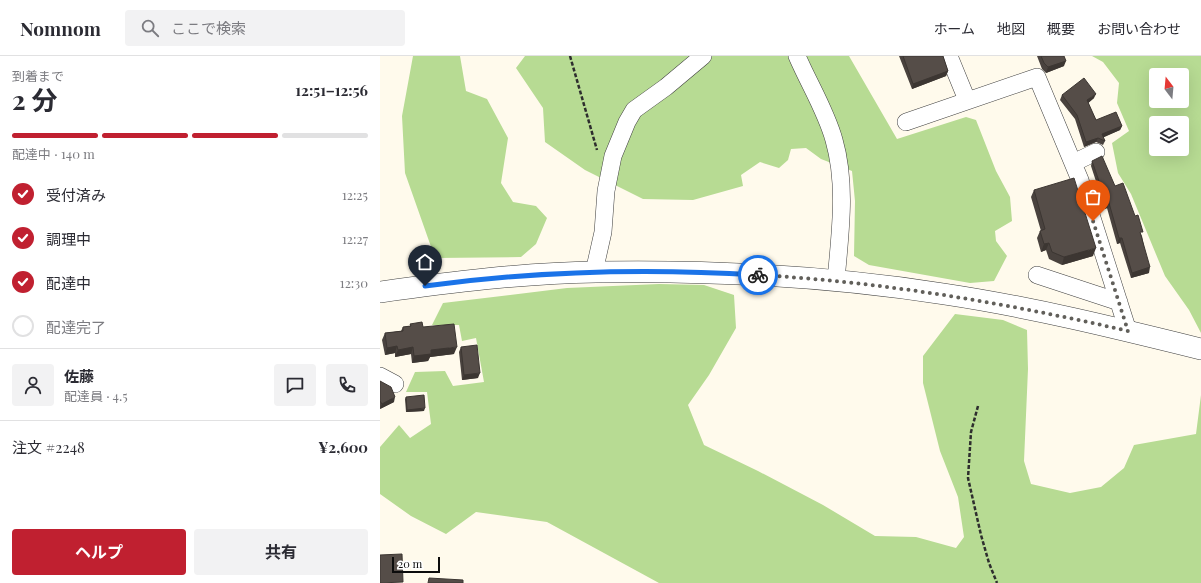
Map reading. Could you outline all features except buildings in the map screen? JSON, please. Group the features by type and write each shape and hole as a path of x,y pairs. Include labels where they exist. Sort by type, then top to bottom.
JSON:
{"street":[{"path":"594,272 603,232 609,177 613,156 634,110 666,88 703,56"},
{"path":"797,56 826,115 834,141 841,184 841,222 836,280"},
{"path":"949,56 967,100"},
{"path":"906,122 1037,77 1080,180 1128,331"},
{"path":"1072,163 1096,152"},
{"path":"380,292 510,277 594,272 725,273 836,280 944,294 1034,310 1201,349"},
{"path":"1037,275 1119,302"},
{"path":"380,376 395,384"}],"path":[{"path":"570,56 603,170 609,177"},
{"path":"978,406 971,432 968,478 981,535 989,563 997,583"}],"green space":[{"path":"413,56 460,56 466,91 487,99 508,138 501,183 513,202 536,206 547,218 536,244 521,257 435,258 405,173 402,116"},
{"path":"525,56 849,56 897,139 966,117 976,120 996,171 1010,197 1012,221 995,231 996,241 1007,256 994,281 970,283 869,265 854,256 855,201 852,171 821,159 806,148 791,149 788,160 779,168 760,162 741,175 743,186 693,200 643,199 585,170 545,142 543,108 516,68"},
{"path":"1092,56 1201,56 1201,333 1189,310 1165,276 1131,194 1118,173 1112,143 1129,131 1117,103 1119,83 1103,62"},
{"path":"659,284 704,285 734,295 736,328 709,375 688,405 704,445 823,505 875,536 916,537 956,548 964,537 958,497 940,451 923,383 923,356 955,314 1003,320 1027,330 1028,369 1024,461 1031,484 1070,493 1101,487 1124,468 1134,445 1196,434 1201,395 1201,583 659,583 547,522 476,512 446,534 411,516 380,494 380,447 399,425 410,438 431,424 427,392 406,392 415,372 445,371 453,386 484,382 476,338 462,341 459,325 432,325 443,303 567,288"}],"way so far":[{"path":"758,275 836,280 944,294 1034,310 1128,331 1093,221"}],"route":[{"path":"425,286 525,276 594,272 725,273 758,275"}]}
